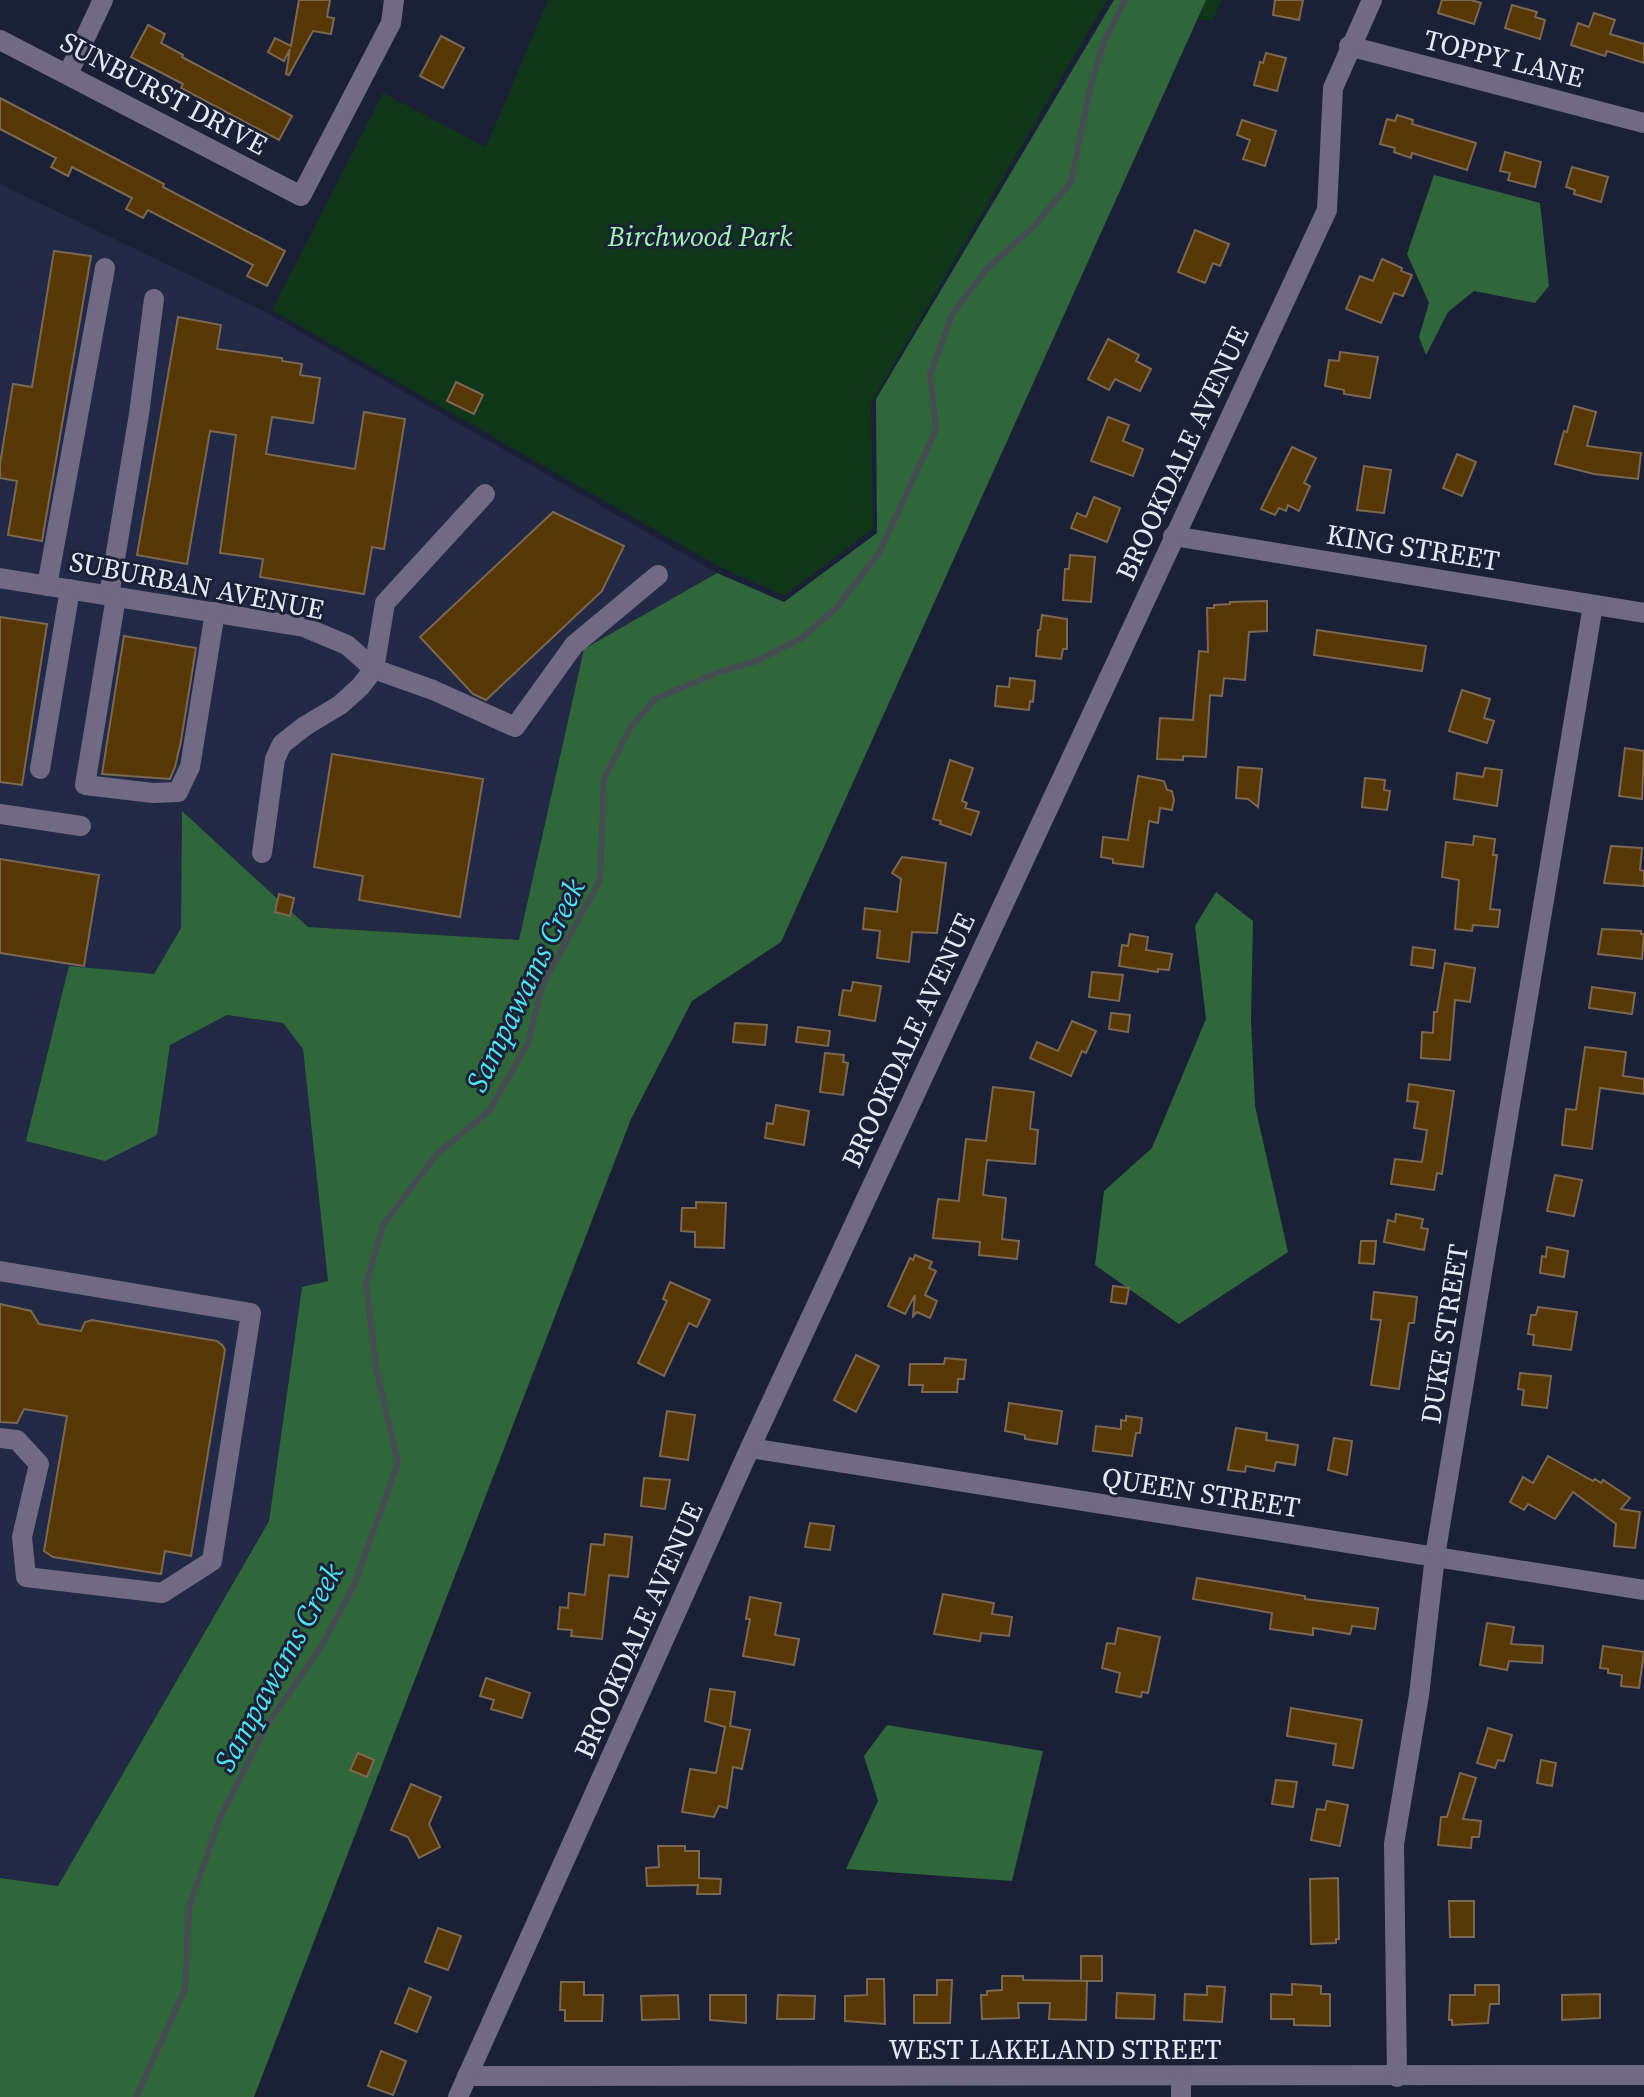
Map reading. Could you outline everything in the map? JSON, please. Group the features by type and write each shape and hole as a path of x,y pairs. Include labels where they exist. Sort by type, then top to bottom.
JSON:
{"street":[{"path":"68,74 103,0"},
{"name":"SUNBURST DRIVE","path":"0,40 301,196 391,23 394,0"},
{"name":"BROOKDALE AVENUE","path":"458,2097 750,1448 1327,210 1333,88 1372,0"},
{"name":"TOPPY LANE","path":"1349,46 1644,123"},
{"path":"47,586 105,268"},
{"path":"154,299 85,785 153,793 178,792 190,767 215,612"},
{"path":"262,853 275,759 282,744 340,705 360,687 374,669 385,603 485,494"},
{"name":"KING STREET","path":"1173,536 1644,613"},
{"path":"374,669 433,690 515,727 574,645 658,575"},
{"name":"SUBURBAN AVENUE","path":"0,578 304,627 347,645 374,669"},
{"path":"40,769 70,589"},
{"name":"DUKE STREET","path":"1397,2077 1394,1844 1419,1695 1435,1556 1593,605"},
{"path":"0,814 81,826"},
{"path":"0,1271 251,1313 212,1561 162,1593 26,1577 22,1537 39,1464 17,1440 0,1438"},
{"name":"QUEEN STREET","path":"750,1448 1644,1590"},
{"name":"WEST LAKELAND STREET","path":"467,2076 1181,2087 1397,2077 1644,2075"}],"shaded area":[{"path":"0,184 264,311 717,573 584,649 519,941 308,927 182,813 181,928 154,974 26,1140 105,1160 157,1135 170,1045 227,1015 283,1023 303,1048 328,1281 302,1287 269,1520 58,1886 0,1878"}],"green space":[{"name":"Birchwood Park","path":"548,0 1107,0 871,403 873,529 784,596 720,567 272,310 383,93 486,147"},
{"path":"1114,0 1206,0 781,942 692,1001 631,1119 254,2097 0,2097 0,1878 58,1886 269,1521 302,1287 328,1281 303,1049 283,1023 227,1015 170,1045 157,1135 105,1161 26,1141 69,966 154,974 181,928 182,811 308,927 519,940 584,649 717,573 784,602 877,533 876,399"},
{"path":"1206,0 1222,0 1212,21 1198,19"},
{"path":"1434,175 1540,203 1549,286 1535,303 1474,291 1448,312 1426,355 1419,337 1429,303 1407,254"},
{"path":"1216,892 1253,921 1251,1020 1255,1106 1288,1252 1179,1324 1095,1265 1104,1191 1152,1148 1206,1019 1195,926"},
{"path":"887,1725 1043,1751 1012,1881 846,1869 878,1801 864,1756"}],"building":[{"path":"299,0 330,0 327,17 334,18 331,34 313,31 289,75 286,74 290,49 284,61 268,52 275,38 291,46"},
{"path":"1275,0 1303,0 1299,20 1273,15"},
{"path":"1442,0 1481,3 1474,24 1438,13"},
{"path":"1512,5 1537,12 1535,17 1545,20 1540,39 1505,28"},
{"path":"1594,13 1615,20 1610,34 1644,44 1644,63 1607,51 1605,56 1571,45 1578,23 1589,27"},
{"path":"148,25 165,34 161,43 182,57 292,116 279,140 181,88 183,84 131,57"},
{"path":"441,36 464,48 443,88 420,76"},
{"path":"1266,53 1286,58 1277,91 1254,85 1260,62 1263,63"},
{"path":"0,98 285,251 267,286 247,276 253,265 148,210 143,218 126,209 132,198 72,167 68,176 51,167 56,158 0,129"},
{"path":"1397,115 1413,120 1412,124 1476,143 1467,170 1412,153 1411,158 1394,152 1395,148 1380,144 1387,119 1395,121"},
{"path":"1242,120 1276,131 1265,166 1243,159 1250,140 1237,135"},
{"path":"1505,152 1541,162 1535,187 1508,180 1510,173 1500,171"},
{"path":"1572,167 1608,177 1601,202 1574,194 1575,190 1566,187"},
{"path":"1195,230 1229,244 1220,266 1213,263 1205,283 1178,272"},
{"path":"54,251 91,256 42,541 8,535 17,481 0,478 0,464 13,384 32,387"},
{"path":"1382,259 1412,275 1403,296 1394,293 1381,323 1346,309 1360,276 1373,281"},
{"path":"178,317 221,325 217,349 282,358 282,361 302,364 300,375 320,378 313,423 272,417 266,454 355,469 364,412 405,419 384,549 372,547 364,594 260,577 263,559 220,553 236,435 210,431 187,564 137,555"},
{"path":"1108,339 1139,355 1136,361 1151,369 1140,391 1115,379 1109,390 1088,379"},
{"path":"1340,352 1378,357 1370,398 1344,394 1344,390 1325,386 1329,360 1339,361"},
{"path":"456,382 483,395 474,414 447,401"},
{"path":"1574,406 1596,412 1587,446 1641,453 1638,479 1594,474 1555,464"},
{"path":"1108,417 1129,425 1123,441 1143,449 1133,476 1091,461"},
{"path":"1292,447 1316,458 1304,483 1310,486 1299,511 1288,505 1286,511 1279,508 1275,515 1261,509"},
{"path":"1457,454 1476,462 1462,496 1443,488"},
{"path":"1364,466 1391,470 1384,513 1357,510"},
{"path":"1094,497 1120,508 1107,542 1071,528 1077,513 1086,517"},
{"path":"553,512 624,546 602,591 486,700 473,694 420,637"},
{"path":"1070,555 1095,557 1091,602 1063,600 1065,569 1069,569"},
{"path":"1267,601 1267,631 1249,632 1245,680 1224,678 1222,696 1210,695 1206,757 1157,759 1160,718 1193,720 1199,651 1208,652 1207,608 1230,602"},
{"path":"1042,615 1067,619 1067,649 1063,649 1061,659 1036,656"},
{"path":"0,617 47,624 22,785 0,782"},
{"path":"1317,630 1426,646 1422,671 1314,655"},
{"path":"124,636 196,648 181,741 170,779 102,774"},
{"path":"1010,678 1035,681 1029,710 995,706 997,686 1009,687"},
{"path":"1462,690 1490,699 1484,718 1494,721 1487,743 1449,731"},
{"path":"1625,748 1644,751 1642,799 1619,796"},
{"path":"332,754 483,779 460,917 359,900 363,876 314,867"},
{"path":"950,760 973,768 962,801 967,803 965,808 979,812 971,835 933,819"},
{"path":"1238,767 1262,769 1258,807 1248,799 1236,798"},
{"path":"1485,768 1502,770 1497,806 1454,799 1457,773 1483,777"},
{"path":"1138,776 1164,781 1167,790 1172,791 1174,800 1172,810 1160,808 1158,823 1149,821 1143,867 1113,863 1113,859 1101,857 1103,837 1128,840"},
{"path":"1365,778 1385,780 1384,790 1390,791 1387,810 1362,807"},
{"path":"1474,836 1495,839 1493,855 1497,855 1490,909 1500,910 1498,927 1473,925 1472,931 1455,929 1459,880 1442,877 1446,842 1473,845"},
{"path":"1611,846 1642,848 1640,870 1644,871 1644,886 1604,883"},
{"path":"902,857 946,863 937,933 912,932 909,962 877,958 880,931 863,929 865,908 897,912 901,879 892,873"},
{"path":"0,859 99,875 84,966 0,953"},
{"path":"279,894 294,898 290,916 275,912"},
{"path":"1602,929 1641,931 1644,934 1642,959 1598,954"},
{"path":"1130,934 1148,937 1146,950 1172,954 1169,970 1158,969 1158,972 1119,966 1122,945 1128,946"},
{"path":"1413,947 1435,950 1433,968 1411,965"},
{"path":"1445,963 1475,968 1470,1002 1455,1000 1450,1060 1421,1058 1422,1032 1433,1033 1434,1012 1437,1012"},
{"path":"1092,972 1123,975 1119,1001 1089,997"},
{"path":"853,982 881,986 875,1021 839,1015 843,990 851,991"},
{"path":"1592,987 1635,993 1632,1014 1589,1008"},
{"path":"1111,1013 1130,1015 1128,1032 1109,1029"},
{"path":"1072,1021 1096,1031 1086,1053 1082,1051 1071,1076 1030,1058 1037,1042 1058,1051"},
{"path":"735,1023 767,1025 765,1045 733,1042"},
{"path":"798,1027 830,1031 828,1046 796,1042"},
{"path":"1585,1047 1626,1052 1623,1076 1644,1079 1644,1094 1600,1088 1592,1149 1562,1145 1566,1109 1576,1110"},
{"path":"825,1053 844,1055 843,1062 848,1063 843,1095 820,1092"},
{"path":"1409,1084 1454,1091 1442,1174 1437,1173 1434,1190 1391,1184 1395,1159 1422,1162 1427,1130 1414,1128 1418,1102 1407,1101"},
{"path":"993,1087 1034,1092 1030,1129 1038,1130 1035,1164 987,1160 983,1195 1006,1198 1002,1239 1019,1241 1017,1259 979,1255 980,1242 933,1238 938,1199 959,1201 966,1139 986,1141"},
{"path":"776,1105 809,1111 804,1145 765,1138 767,1123 773,1124"},
{"path":"1555,1175 1582,1180 1574,1216 1547,1211"},
{"path":"696,1202 726,1203 724,1248 695,1247 695,1232 681,1231 682,1208 696,1208"},
{"path":"1396,1214 1423,1219 1421,1228 1428,1229 1424,1250 1384,1242 1388,1220 1395,1222"},
{"path":"1361,1241 1376,1241 1374,1264 1359,1263"},
{"path":"1547,1247 1568,1251 1564,1277 1540,1273 1542,1256 1546,1257"},
{"path":"915,1255 932,1262 929,1268 936,1271 925,1295 937,1301 930,1318 917,1312 913,1316 915,1295 905,1314 888,1306 910,1258 913,1260"},
{"path":"670,1282 710,1300 697,1327 689,1323 664,1376 638,1363 667,1301 663,1299"},
{"path":"1113,1286 1129,1288 1126,1304 1111,1302"},
{"path":"1374,1292 1417,1297 1414,1323 1409,1323 1399,1389 1371,1385 1381,1320 1371,1319"},
{"path":"0,1304 31,1311 39,1324 81,1331 85,1322 92,1320 217,1341 223,1346 225,1350 191,1556 165,1551 161,1574 53,1557 44,1551 67,1416 24,1409 17,1423 0,1422"},
{"path":"1538,1307 1577,1312 1571,1350 1533,1345 1534,1335 1528,1334 1531,1315 1536,1315"},
{"path":"856,1355 879,1366 856,1412 834,1400"},
{"path":"945,1358 966,1360 964,1379 958,1379 957,1392 922,1392 923,1385 909,1385 910,1364 944,1364"},
{"path":"1520,1373 1551,1376 1547,1408 1522,1405 1524,1390 1518,1389"},
{"path":"1009,1403 1062,1411 1057,1444 1025,1439 1025,1435 1005,1431"},
{"path":"667,1411 695,1415 688,1460 660,1456"},
{"path":"1126,1416 1142,1418 1132,1456 1093,1451 1096,1426 1121,1429 1121,1420 1126,1421"},
{"path":"1236,1428 1267,1433 1266,1440 1298,1445 1295,1465 1276,1462 1274,1471 1246,1466 1245,1472 1228,1470"},
{"path":"1334,1438 1352,1441 1347,1475 1328,1470"},
{"path":"1548,1456 1593,1481 1595,1479 1601,1483 1603,1480 1630,1498 1621,1509 1640,1512 1635,1548 1614,1546 1616,1524 1573,1492 1555,1519 1528,1504 1524,1510 1510,1502 1523,1477 1533,1483"},
{"path":"644,1478 670,1480 665,1509 641,1506"},
{"path":"810,1523 834,1526 830,1550 805,1547"},
{"path":"605,1534 632,1537 628,1577 609,1575 602,1639 571,1636 572,1630 558,1629 560,1607 568,1608 569,1593 585,1595 591,1544 604,1545"},
{"path":"1197,1578 1305,1596 1305,1599 1378,1608 1375,1629 1352,1626 1350,1634 1313,1628 1313,1635 1270,1629 1272,1613 1193,1599"},
{"path":"943,1594 994,1603 992,1614 1012,1617 1009,1636 981,1633 980,1641 934,1634"},
{"path":"750,1597 781,1603 775,1635 799,1639 794,1665 743,1656 750,1619 746,1619"},
{"path":"1487,1623 1514,1627 1511,1644 1543,1646 1542,1663 1509,1661 1507,1670 1480,1665"},
{"path":"1118,1628 1160,1637 1148,1693 1142,1692 1141,1697 1116,1692 1120,1673 1102,1668 1107,1643 1115,1644"},
{"path":"1603,1646 1644,1652 1639,1688 1621,1686 1622,1675 1600,1668"},
{"path":"486,1678 530,1693 522,1718 491,1709 494,1700 480,1696"},
{"path":"710,1689 735,1692 730,1726 750,1730 742,1769 733,1767 727,1808 719,1806 714,1817 682,1812 690,1769 716,1773 725,1727 705,1721"},
{"path":"1291,1708 1362,1720 1353,1768 1333,1765 1336,1744 1287,1736"},
{"path":"1488,1728 1512,1735 1504,1761 1498,1760 1495,1768 1477,1763"},
{"path":"358,1753 374,1760 367,1777 350,1770"},
{"path":"1541,1760 1556,1763 1552,1786 1537,1783"},
{"path":"1460,1773 1476,1778 1463,1819 1481,1821 1479,1837 1472,1837 1471,1848 1438,1845 1441,1817 1447,1817"},
{"path":"1276,1780 1297,1782 1293,1807 1272,1804"},
{"path":"411,1784 441,1797 429,1824 440,1847 419,1858 408,1837 391,1830"},
{"path":"1327,1801 1348,1805 1340,1846 1311,1840 1317,1809 1325,1810"},
{"path":"658,1846 685,1846 685,1851 699,1851 699,1878 721,1879 720,1894 697,1894 698,1885 647,1886 646,1868 659,1867"},
{"path":"1338,1878 1339,1939 1336,1943 1311,1944 1310,1879"},
{"path":"1449,1901 1474,1901 1474,1937 1450,1937"},
{"path":"438,1928 461,1936 448,1970 425,1962"},
{"path":"1081,1956 1102,1956 1102,1981 1081,1981"},
{"path":"1002,1976 1023,1976 1023,1980 1087,1981 1086,2020 1049,2019 1050,2003 1018,2003 1019,2018 982,2019 981,1995 987,1995 987,1991 1002,1990"},
{"path":"867,1979 884,1979 885,2024 845,2021 845,1996 867,1995"},
{"path":"937,1980 952,1980 950,2023 914,2023 914,1995 937,1995"},
{"path":"561,1982 584,1982 584,1995 603,1995 602,2021 565,2021 565,2010 560,2010"},
{"path":"1292,1984 1321,1986 1321,1994 1330,1994 1330,2026 1294,2025 1294,2019 1271,2019 1271,1994 1292,1995"},
{"path":"1475,1985 1499,1985 1499,2004 1490,2004 1488,2023 1452,2025 1452,2020 1449,2020 1450,1995 1475,1995"},
{"path":"1207,1986 1225,1987 1222,2022 1184,2020 1185,1994 1207,1995"},
{"path":"409,1988 431,1997 417,2032 395,2023"},
{"path":"1117,1993 1155,1995 1154,2019 1116,2018"},
{"path":"1600,1994 1600,2018 1562,2020 1562,1995"},
{"path":"678,1995 679,2019 642,2020 641,1996"},
{"path":"710,1995 746,1995 746,2023 710,2020"},
{"path":"778,1995 815,1996 814,2019 777,2019"},
{"path":"381,2051 406,2061 393,2095 368,2086"}],"waterway":[{"name":"Sampawams Creek","path":"136,2097 185,1989 189,1908 219,1820 267,1725 322,1645 354,1585 398,1463 376,1367 366,1285 383,1225 436,1155 489,1111 528,1043 542,986 600,880 604,779 630,728 655,699 719,672 754,662 802,638 836,608 879,553 936,430 930,374 953,313 985,271 1035,225 1071,182 1091,84 1104,42 1125,0"}]}
